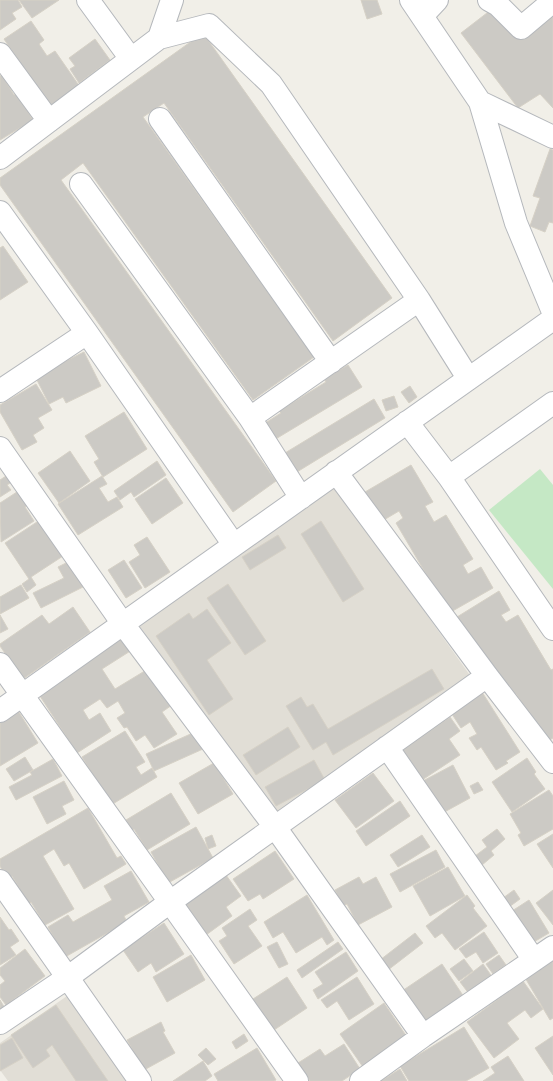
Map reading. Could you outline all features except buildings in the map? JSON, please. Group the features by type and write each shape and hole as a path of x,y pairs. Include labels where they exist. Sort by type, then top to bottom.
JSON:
{"street":[{"path":"88,0 131,59"},
{"path":"159,38 172,0"},
{"path":"437,0 417,8 480,102 516,223 553,312"},
{"path":"497,2 521,28 553,1"},
{"path":"0,158 159,38 209,25 271,84 419,300 468,378"},
{"path":"0,54 49,121"},
{"path":"480,102 553,137"},
{"path":"160,119 331,362"},
{"path":"81,184 250,418 301,498"},
{"path":"4,225 87,333 234,546"},
{"path":"250,418 419,300"},
{"path":"0,711 553,319"},
{"path":"0,391 87,333"},
{"path":"449,477 553,403"},
{"path":"407,422 449,477 552,624"},
{"path":"0,448 123,624 275,827 423,1036"},
{"path":"336,472 487,676 553,762"},
{"path":"0,664 297,1081"},
{"path":"0,1023 67,978 170,902 487,676"},
{"path":"387,748 534,960"},
{"path":"0,881 140,1081"},
{"path":"361,1081 423,1036 553,947"}],"shaded area":[{"path":"335,486 474,681 279,817 139,625"},
{"path":"67,996 126,1081 8,1081 0,1070 0,1043"}],"green space":[{"path":"540,469 553,485 553,589 489,510"}]}
